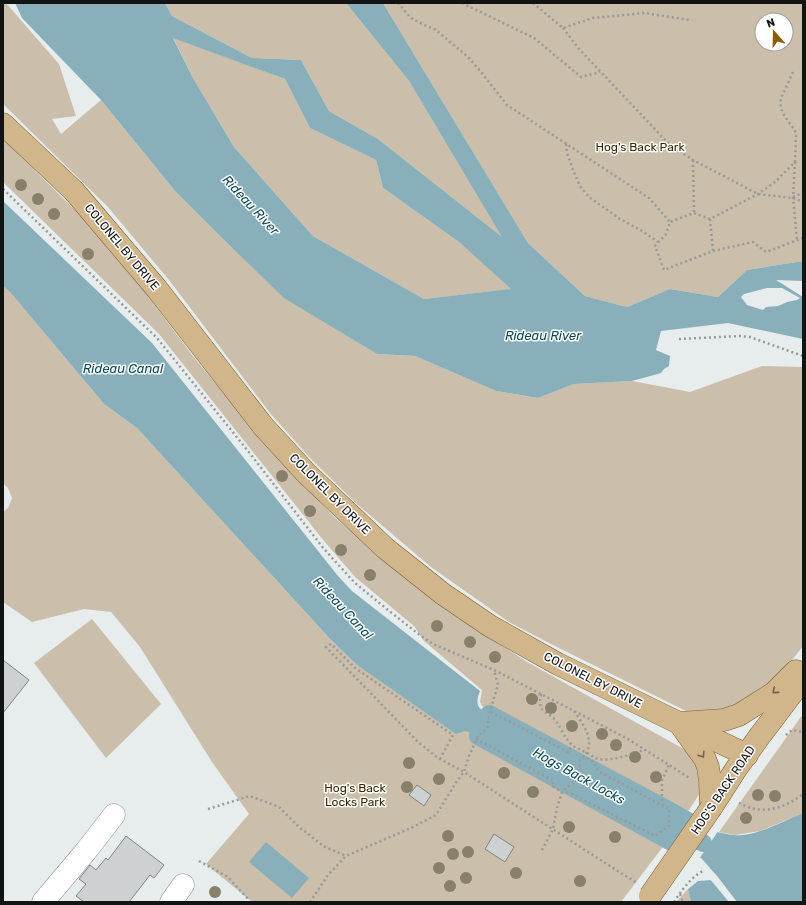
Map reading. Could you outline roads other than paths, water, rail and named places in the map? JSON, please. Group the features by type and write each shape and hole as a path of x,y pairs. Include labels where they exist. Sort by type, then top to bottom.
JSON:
{"main road":[{"name":"COLONEL BY DRIVE","path":"3,124 74,191 158,289 263,426 306,473 385,548 443,594 490,626 558,664 679,723 747,754"},
{"path":"679,723 724,720 739,715 774,693 803,664"},
{"name":"HOG'S BACK ROAD","path":"645,894 711,808 747,754 803,680"},
{"path":"679,723 705,759 710,780 711,808"}],"lane":[{"path":"43,902 114,815"}],"water":[{"name":"Rideau River","path":"15,3 165,3 172,16 252,58 301,60 329,111 378,139 502,237 409,81 346,3 383,3 528,243 585,296 627,307 670,289 718,297 747,270 803,261 803,281 776,280 803,297 803,339 728,323 661,331 656,350 670,356 669,366 661,373 632,381 574,384 538,398 496,391 415,356 377,354 284,298 175,191 101,100 22,18","holes":["173,38 285,79 310,128 376,160 383,188 459,242 511,289 424,299 313,236 234,147 193,78","767,288 782,288 800,298 778,306 766,307 763,310 747,305 741,297 744,294"]},
{"name":"Rideau Canal","path":"3,201 152,343 338,576 352,591 480,691 477,702 478,705 482,710 489,714 478,736 465,731 456,734 357,665 331,640 137,428 104,404 10,292 3,286"},
{"path":"803,813 803,902 691,902 688,889 698,881 712,880 716,876 701,858 679,846 695,825 724,834 751,834"},
{"path":"266,842 309,878 292,898 249,862"}],"waterway":[{"name":"Hogs Back Locks","path":"464,709 488,727 703,843"},
{"path":"489,714 670,811 695,825 679,846 478,736 489,714"}],"park label":[{"name":"Hog's Back Park","path":"640,147"},
{"name":"Hog's Back Locks Park","path":"355,795"}]}
